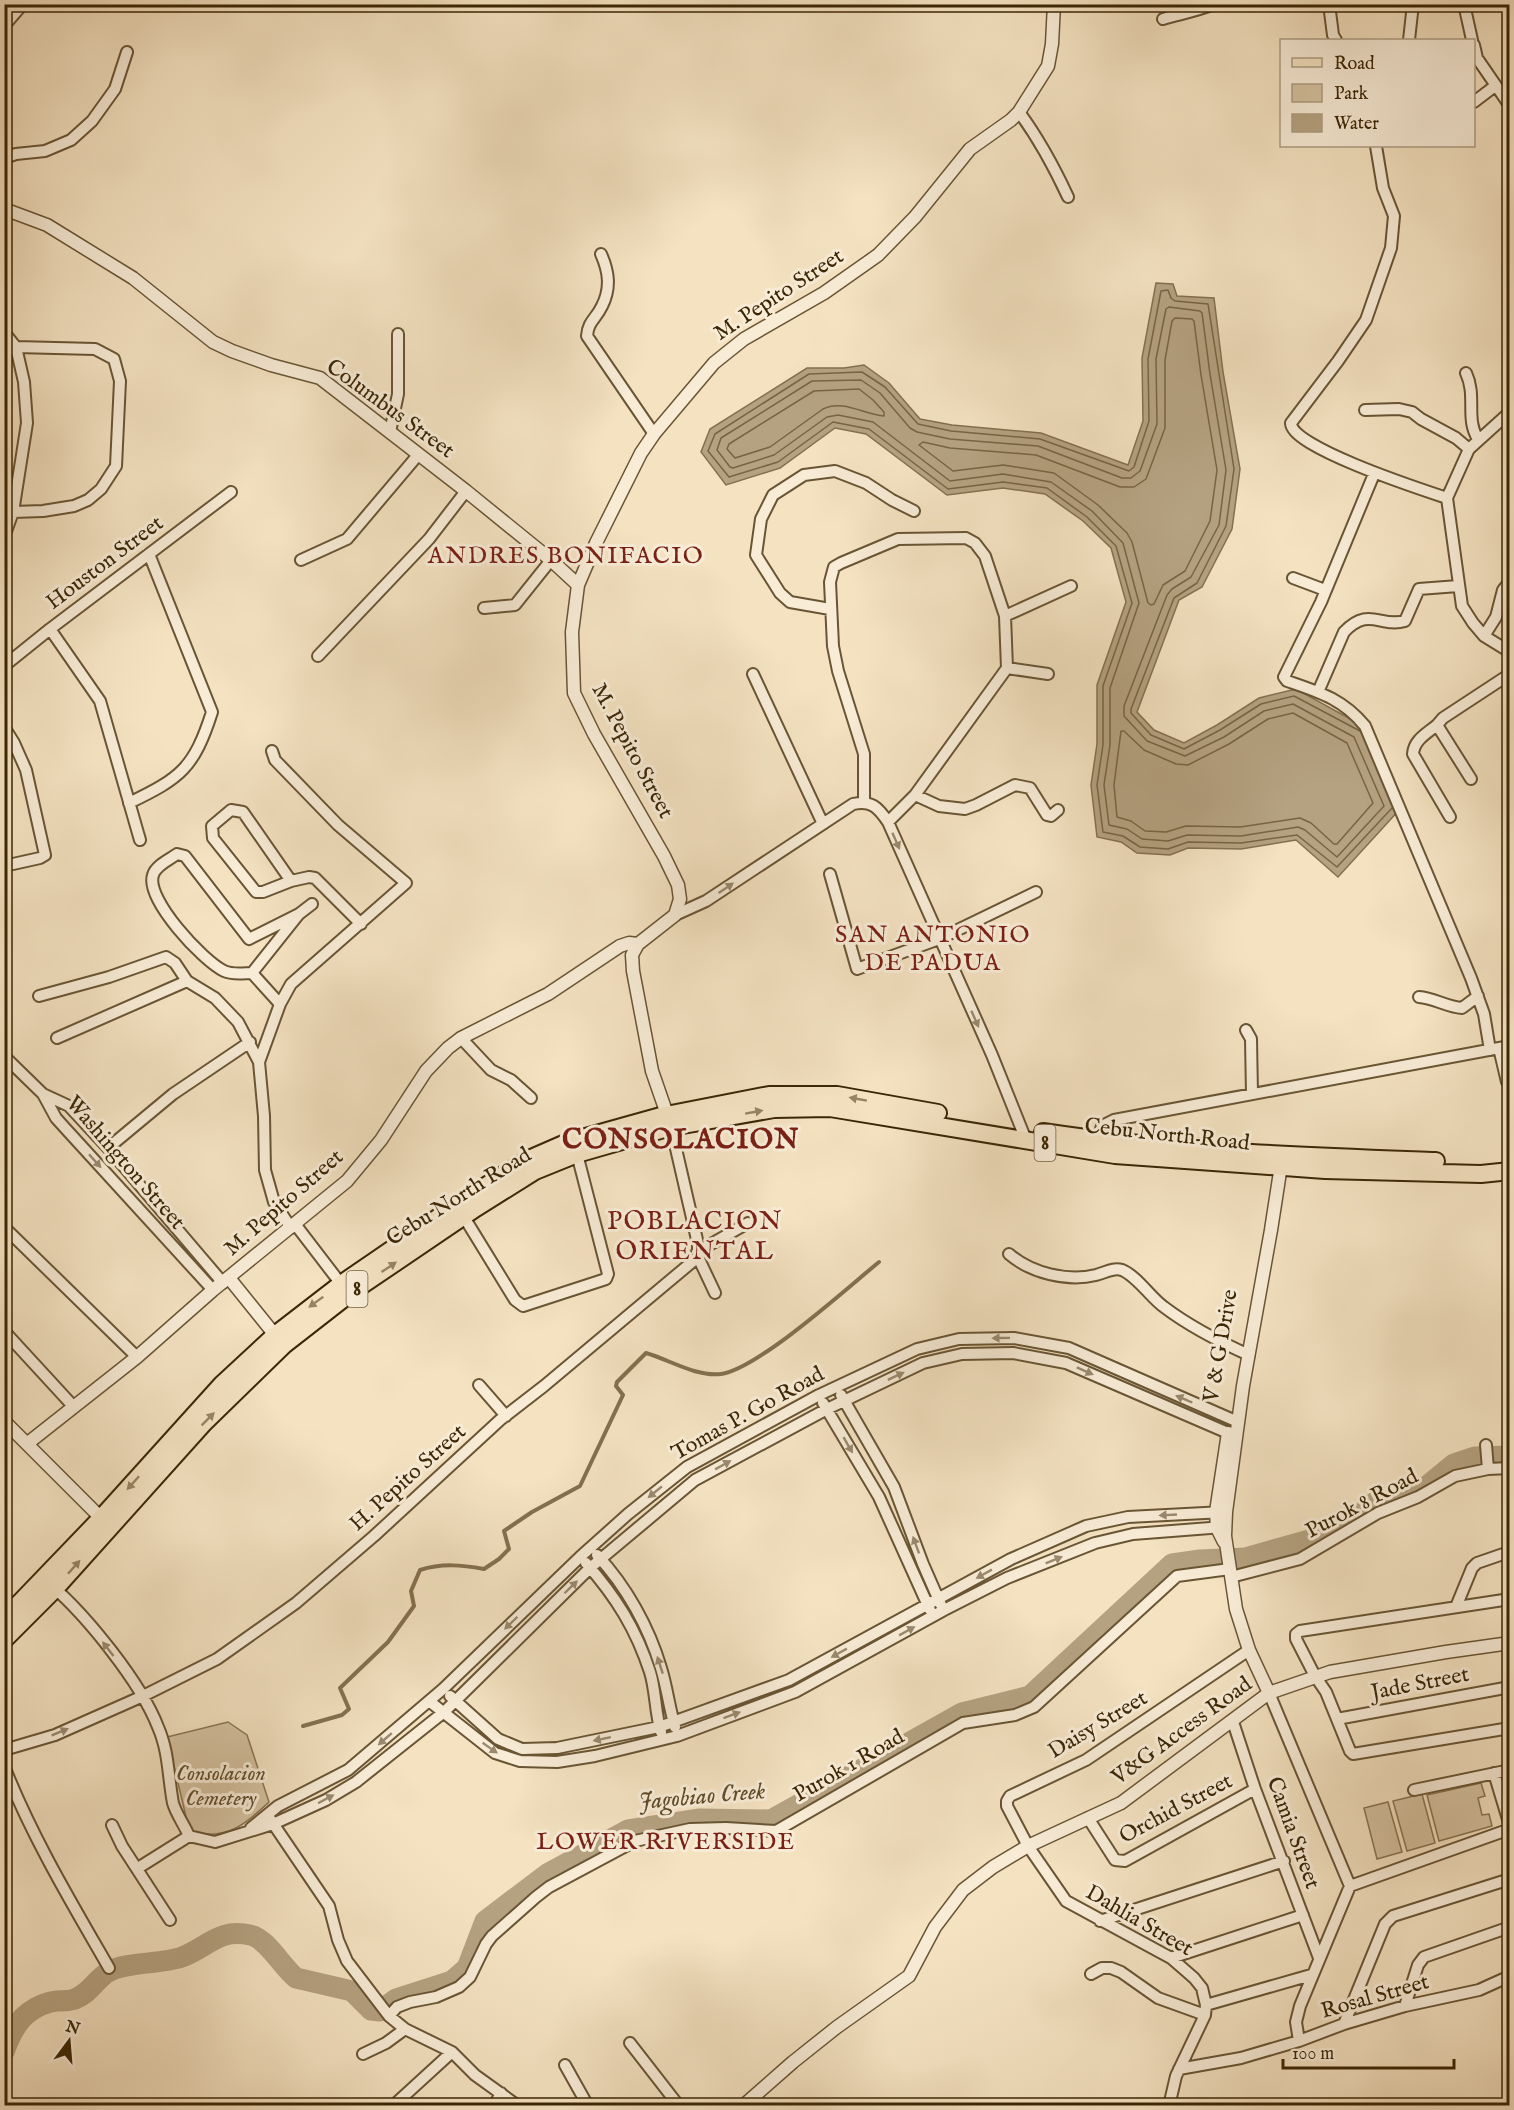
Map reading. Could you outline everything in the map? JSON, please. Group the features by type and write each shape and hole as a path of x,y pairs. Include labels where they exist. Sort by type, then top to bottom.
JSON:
{"main road":[{"name":"Cebu North Road","path":"4,1640 101,1518 222,1384 279,1340 352,1292 469,1208 529,1159 568,1142 669,1121 774,1109 830,1108 1024,1134 1098,1140 1278,1161 1486,1163 1509,1160"},
{"name":"Cebu North Road","path":"4,1619 49,1584 204,1423 279,1340 341,1284 535,1171 669,1121"},
{"name":"Cebu North Road","path":"1024,1134 1115,1155 1278,1161 1481,1174 1509,1171"}],"street":[{"path":"4,26 23,4"},
{"name":"M. Pepito Street","path":"675,915 680,898 678,885 664,856 594,734 574,693 572,632 578,585 640,453 714,363 744,339 824,293 878,255 915,217 970,149 1011,120 1018,112 1048,66 1052,44 1054,4"},
{"path":"1163,19 1198,11 1214,4"},
{"path":"1329,4 1335,39"},
{"path":"1409,39 1413,4"},
{"path":"1464,4 1472,39"},
{"path":"1475,50 1477,58 1509,106"},
{"path":"4,158 16,154 45,151 71,140 92,121 116,89 127,52"},
{"path":"1475,101 1495,86"},
{"path":"1018,112 1035,133 1068,197"},
{"path":"1376,147 1383,188 1394,216 1391,248 1366,320 1290,427 1292,431 1313,444 1374,474 1447,498"},
{"name":"Columbus Street","path":"4,209 46,225 123,271 213,342 271,365 320,378 466,491 578,585"},
{"path":"602,254 609,270 608,284 602,306 588,327 587,336 654,434"},
{"path":"4,332 16,347 24,382 27,423 13,512 4,537"},
{"path":"390,432 398,394 398,334"},
{"path":"4,352 16,347 95,349 114,359 120,381 116,466 101,489 88,501 74,506 44,512 13,512"},
{"path":"1466,373 1471,385 1472,429 1478,439"},
{"path":"1365,410 1399,409 1412,412 1469,448"},
{"path":"1509,412 1469,448 1447,498 1462,606 1484,636 1509,652"},
{"path":"301,560 347,539 418,455"},
{"path":"830,609 790,602 780,593 756,555 761,519 773,495 804,475 835,471 866,483 914,511"},
{"path":"1374,474 1325,590 1284,677 1287,681 1339,701 1354,712 1365,726 1500,1048 1507,1082"},
{"path":"318,656 429,539 466,491"},
{"name":"Houston Street","path":"4,666 231,492"},
{"path":"888,822 915,795 1007,668 1005,616 985,556 975,543 966,538 898,539 834,567 831,574 830,609 833,646 838,671 864,754 864,801 877,809 888,822 992,1055 1024,1134"},
{"path":"129,803 165,786 190,764 205,736 212,712 150,554"},
{"path":"484,608 515,605 551,560"},
{"path":"1293,578 1325,590"},
{"path":"1484,636 1496,617 1503,590 1509,581"},
{"path":"1005,616 1071,586"},
{"path":"1318,692 1344,632 1349,626 1359,620 1370,618 1398,623 1405,621 1419,589 1458,586"},
{"path":"50,629 100,701 140,840"},
{"path":"1007,668 1048,674"},
{"path":"753,674 823,824"},
{"path":"1450,817 1413,754 1413,746 1443,718 1509,674"},
{"path":"1437,725 1471,779"},
{"path":"4,727 26,770 45,855 4,866"},
{"path":"259,1062 280,1004 291,984 406,883 338,825 275,760 272,751"},
{"path":"915,795 939,806 965,808 976,805 1015,785 1030,788 1047,815 1051,816 1058,810"},
{"name":"M. Pepito Street","path":"28,1443 137,1357 346,1181 381,1140 426,1071 461,1038 548,994 620,946 629,943 638,944 675,915 706,901 853,804 864,801"},
{"path":"291,881 243,812 231,810 212,826 213,838 256,892 263,892 291,881 315,878 361,924"},
{"path":"280,1004 252,973 226,972 209,961 181,932 168,917 151,882 155,869 177,854 185,856 249,939 299,914 312,904"},
{"path":"830,874 857,969 939,939 1036,892"},
{"path":"252,973 299,914"},
{"path":"638,944 632,956 633,971 652,1071 669,1121 695,1231 698,1254 715,1293"},
{"path":"39,996 109,977 166,957 175,963 187,981 215,998 238,1022 259,1062 264,1116 265,1170 274,1202 341,1284"},
{"path":"57,1038 187,981"},
{"path":"1419,997 1431,998 1462,1008 1478,996"},
{"path":"1246,1030 1251,1040 1252,1094"},
{"path":"461,1038 491,1070 511,1080 531,1098"},
{"path":"108,1148 173,1095 250,1042"},
{"path":"1098,1140 1102,1126 1114,1119 1500,1048"},
{"path":"4,1056 43,1094"},
{"name":"Washington Street","path":"43,1094 69,1106 108,1148 222,1284"},
{"name":"Washington Street","path":"43,1094 64,1128 222,1284"},
{"path":"64,1128 78,1116"},
{"path":"469,1208 515,1300 523,1306 606,1279 608,1274 577,1154"},
{"name":"V & G Drive","path":"1269,1693 1249,1650 1236,1609 1221,1512 1278,1161"},
{"name":"H. Pepito Street","path":"4,1750 56,1735 143,1696 217,1659 296,1603 374,1536 506,1416 698,1254 748,1223"},
{"path":"6,1229 137,1357"},
{"path":"1009,1254 1020,1264 1060,1277 1081,1278 1112,1269 1121,1270 1163,1307 1245,1353"},
{"path":"222,1284 279,1340"},
{"path":"4,1331 73,1406"},
{"name":"Tomas P. Go Road","path":"270,1819 278,1806 348,1770 443,1689 628,1514 687,1467 819,1395 917,1349 959,1339 1014,1338 1070,1348 1234,1421"},
{"name":"Tomas P. Go Road","path":"189,1836 215,1842 246,1833 270,1819 326,1800 356,1782 444,1712 590,1568 695,1480 844,1400 923,1363 962,1354 1013,1353 1066,1363 1232,1435"},
{"path":"479,1385 506,1416"},
{"path":"836,1387 894,1487 923,1564 939,1598 939,1613"},
{"path":"819,1395 879,1497 927,1605 939,1613"},
{"path":"4,1421 101,1518"},
{"path":"1486,1448 1487,1465"},
{"name":"Purok 8 Road","path":"1230,1570 1300,1559 1378,1513 1418,1497 1455,1476 1487,1465 1509,1468"},
{"path":"443,1689 498,1739 522,1749 557,1748 659,1727 789,1680 1011,1559 1086,1526 1128,1517 1221,1512"},
{"path":"429,1701 495,1753 520,1761 557,1762 594,1756 677,1736 795,1692 1007,1578 1095,1543 1133,1534 1222,1527"},
{"path":"590,1548 601,1559 631,1601 648,1632 661,1668 677,1736"},
{"path":"1456,1607 1472,1568 1477,1563 1509,1554"},
{"path":"580,1557 622,1608 637,1639 650,1674 663,1739"},
{"name":"Purok 1 Road","path":"388,2015 397,2007 436,1997 459,1987 470,1977 492,1936 536,1897 549,1887 635,1841 690,1829 726,1828 776,1831 963,1723 1015,1715 1034,1707 1177,1576 1230,1570"},
{"path":"49,1584 89,1625 143,1696 159,1727 168,1760 174,1806 189,1836 138,1868"},
{"path":"1509,1599 1300,1631 1296,1634 1296,1639 1315,1676 1326,1692 1353,1754 1509,1728"},
{"name":"V&G Access Road","path":"743,2106 828,2034 909,1976 935,1927 963,1890 993,1867 1028,1846 1121,1803 1233,1722 1269,1693 1315,1676 1509,1643"},
{"name":"Daisy Street","path":"1028,1846 1007,1806 1010,1796 1086,1760 1249,1650"},
{"name":"Jade Street","path":"1337,1719 1509,1687"},
{"path":"1269,1693 1350,1886 1300,2006 1296,2022 1299,2041"},
{"name":"Camia Street","path":"1233,1722 1255,1789 1319,1958"},
{"path":"4,1766 18,1802 52,1869 109,1968"},
{"path":"1414,1790 1509,1770"},
{"path":"1350,1886 1509,1827 1494,1773"},
{"name":"Orchid Street","path":"1088,1818 1115,1860 1125,1861 1255,1789"},
{"path":"270,1819 329,1906 338,1940 347,1961 388,2015 405,2029 452,2052 475,2075 518,2106"},
{"path":"112,1825 122,1846 170,1920"},
{"name":"Dahlia Street","path":"1028,1846 1066,1901 1171,1958 1194,1978 1202,1988 1205,2010"},
{"path":"1100,1921 1284,1861"},
{"path":"1344,2025 1385,1924 1393,1916 1509,1880"},
{"path":"1171,1958 1303,1915"},
{"path":"1405,2006 1418,1965 1424,1957 1509,1927"},
{"path":"1091,1974 1102,1968 1112,1968 1158,1998 1205,2010 1311,1975"},
{"name":"Rosal Street","path":"1179,2069 1241,2058 1405,2006 1479,1990 1509,1976"},
{"path":"1169,2106 1176,2076 1205,2010"},
{"path":"363,2054 386,2043 405,2029"},
{"path":"630,2043 680,2106"},
{"path":"393,2106 452,2052"},
{"path":"565,2066 588,2106"},
{"path":"494,2106 501,2093"}],"green space":[{"name":"Consolacion Cemetery","path":"228,1722 247,1735 269,1802 252,1817 226,1832 193,1833 187,1821 167,1737"},
{"path":"1481,1783 1485,1796 1478,1798 1482,1815 1489,1814 1492,1826 1439,1841 1427,1795"},
{"path":"1422,1794 1435,1843 1407,1851 1393,1801"},
{"path":"1388,1802 1402,1852 1377,1859 1364,1808"}],"water":[{"path":"1156,283 1173,284 1177,296 1214,298 1223,372 1240,469 1232,529 1202,587 1179,600 1137,712 1154,730 1184,743 1259,698 1296,689 1365,727 1400,809 1338,877 1296,840 1241,849 1188,848 1170,855 1137,853 1121,842 1097,837 1091,785 1097,744 1097,685 1126,602 1111,548 1083,521 1045,494 1003,488 947,495 866,434 835,428 780,468 726,485 701,452 710,429 807,368 844,368 864,365 889,383 920,419 952,425 1041,433 1128,465 1143,421 1142,358"}],"waterway":[{"path":"303,1726 342,1715 349,1709 340,1688 388,1642 414,1606 411,1591 420,1570 452,1565 484,1569 509,1549 504,1531 532,1512 580,1486 623,1395 616,1386 617,1382 646,1353 702,1373 721,1374 737,1369 757,1358 802,1326 879,1262"},
{"name":"Jagobiao Creek","path":"4,2052 16,2026 28,2013 38,2007 75,1999 86,1993 105,1974 117,1968 182,1957 230,1934 256,1937 296,1978 352,1991 371,2010 380,2011 396,1999 452,1981 467,1968 485,1921 547,1874 628,1830 700,1819 771,1820 962,1713 1030,1696 1172,1564 1245,1558 1338,1532 1379,1499 1421,1491 1454,1464 1475,1457 1510,1456"}],"district":[{"name":"ANDRES BONIFACIO","path":"566,556"},
{"name":"SAN ANTONIO DE PADUA","path":"933,949"},
{"name":"CONSOLACION","path":"681,1140"},
{"name":"POBLACION ORIENTAL","path":"695,1236"},
{"name":"LOWER RIVERSIDE","path":"666,1842"}]}
